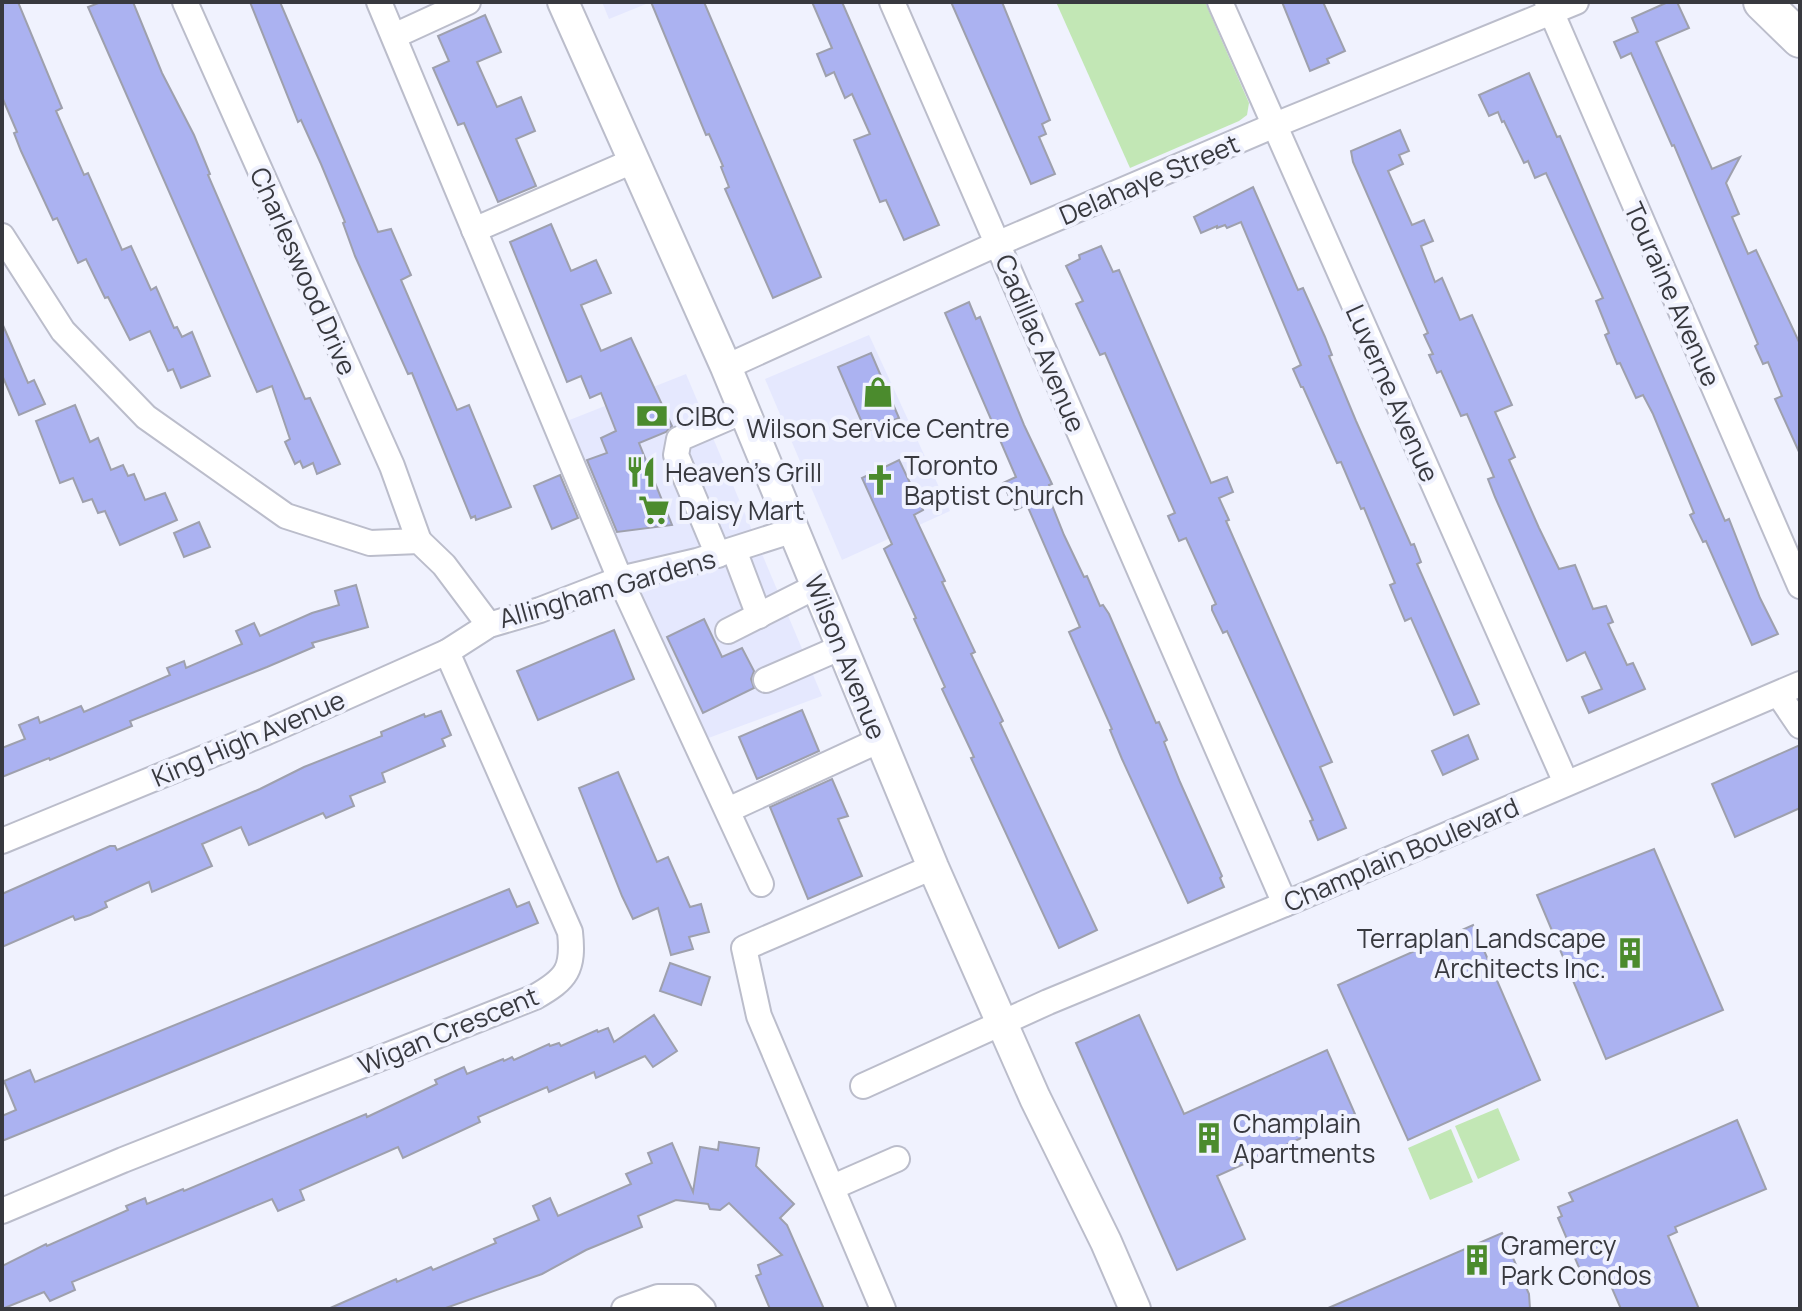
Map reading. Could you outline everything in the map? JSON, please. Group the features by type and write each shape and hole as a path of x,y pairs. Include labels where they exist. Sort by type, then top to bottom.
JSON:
{"highway":[{"path":"1762,2 1800,39"},
{"path":"1792,2 1800,9"}],"main road":[{"name":"Wilson Avenue","path":"565,2 726,367 933,867 1135,1309"}],"street":[{"name":"Charleswood Drive","path":"185,2 392,466 419,541"},
{"path":"379,2 620,579 761,884"},
{"path":"394,36 468,2"},
{"name":"Cadillac Avenue","path":"892,2 1285,904"},
{"name":"Luverne Avenue","path":"1220,2 1566,783"},
{"name":"Delahaye Street","path":"726,367 999,243 1549,7 1576,2"},
{"name":"Touraine Avenue","path":"1549,7 1800,586"},
{"path":"474,230 633,161"},
{"path":"2,236 63,331 146,417 286,516 370,543 419,541"},
{"path":"744,411 679,439 676,455 759,616"},
{"name":"Allingham Gardens","path":"419,541 444,565 489,625 540,610 620,579 726,553 794,530"},
{"path":"728,631 817,586"},
{"name":"King High Avenue","path":"2,841 267,732 447,652 489,625"},
{"path":"766,680 842,647"},
{"name":"Wigan Crescent","path":"2,1211 137,1154 535,997 556,985 568,971 572,954 570,932 447,652"},
{"path":"1790,690 1800,726"},
{"name":"Champlain Boulevard","path":"863,1086 1002,1023 1790,690"},
{"path":"728,810 880,740"},
{"path":"883,1309 759,1016 744,948 933,867"},
{"path":"833,1187 897,1159"},
{"path":"624,1309 658,1297 691,1297 703,1309"}],"shaded area":[{"path":"602,2 651,2 609,19"},
{"path":"869,335 950,511 842,560 765,379"},
{"path":"686,374 822,696 703,740 567,421"}],"green space":[{"path":"1056,2 1205,2 1249,103 1247,115 1130,168"},
{"path":"1498,1108 1520,1160 1478,1179 1455,1126"},
{"path":"1451,1129 1473,1182 1430,1200 1408,1148"}],"building":[{"path":"2,2 18,2 62,108 56,111 122,250 131,246 151,290 156,287 174,328 177,327 182,337 192,332 210,376 181,388 173,369 168,371 150,331 130,340 86,259 78,263 57,218 53,220 21,151 14,133 17,132 2,97"},
{"path":"101,2 133,2 162,73 194,135 208,175 305,399 310,398 340,464 317,474 313,463 303,468 300,461 295,464 285,442 290,439 272,386 257,392 88,7"},
{"path":"250,2 280,2 378,232 391,229 411,275 401,280 457,410 469,405 511,507 476,520 475,516 471,518 412,373 408,374 355,256 345,222 301,120 298,122"},
{"path":"651,2 704,2 821,277 773,298 725,189 729,187 723,166 709,134 706,135"},
{"path":"812,2 842,2 939,225 904,240 886,200 880,202 854,140 870,134 852,94 845,98 834,72 826,76 817,54 832,48"},
{"path":"951,2 1002,2 1050,120 1042,124 1046,134 1039,137 1055,174 1031,184"},
{"path":"1282,2 1323,2 1345,51 1327,59 1329,63 1310,71"},
{"path":"1668,2 1677,2 1689,28 1656,42 1712,169 1740,157 1726,183 1739,214 1732,217 1748,254 1756,250 1800,344 1800,454 1775,399 1782,396 1768,362 1763,364 1755,346 1758,344 1674,145 1631,53 1621,58 1614,42 1638,32 1632,18"},
{"path":"485,15 501,52 477,62 497,107 521,97 535,131 516,139 536,186 498,202 464,123 458,125 433,68 449,61 438,36"},
{"path":"1529,73 1557,137 1560,136 1725,521 1729,519 1760,598 1778,634 1752,645 1706,541 1703,542 1690,515 1694,513 1653,414 1643,395 1636,398 1620,363 1617,364 1596,301 1603,298 1546,173 1535,178 1498,112 1489,116 1479,95"},
{"path":"1400,130 1409,151 1399,155 1403,164 1388,171 1412,225 1424,220 1433,241 1421,246 1435,282 1442,278 1460,320 1472,315 1512,405 1495,412 1515,457 1509,460 1559,569 1575,565 1593,609 1606,606 1613,622 1608,624 1627,665 1633,663 1645,689 1589,713 1582,697 1602,689 1585,652 1567,661 1495,497 1488,479 1494,477 1467,414 1461,416 1441,371 1437,373 1429,355 1433,354 1424,335 1428,333 1353,162 1351,151"},
{"path":"1253,187 1298,290 1303,288 1325,337 1332,355 1329,356 1356,421 1411,545 1414,544 1421,562 1417,564 1479,704 1454,715 1411,618 1405,621 1390,585 1395,583 1364,508 1361,509 1341,462 1337,463 1293,369 1301,365 1241,222 1227,228 1225,225 1217,226 1201,233 1194,217"},
{"path":"551,224 571,271 596,260 611,293 581,305 601,351 631,338 672,426 666,432 639,443 672,525 617,532 587,460 607,453 601,438 616,431 601,393 590,398 581,376 567,382 510,242"},
{"path":"1101,246 1113,272 1119,270 1211,483 1227,477 1233,492 1219,498 1229,520 1226,521 1332,762 1320,767 1346,828 1318,840 1310,821 1313,820 1227,631 1223,633 1212,610 1216,604 1186,538 1179,541 1168,516 1175,513 1105,353 1100,355 1076,304 1083,301 1066,266 1080,259 1079,255"},
{"path":"969,302 976,319 980,317 1052,484 1049,485 1052,494 1048,495 1064,535 1100,606 1103,605 1109,614 1156,723 1159,722 1167,740 1164,742 1180,782 1222,876 1224,887 1188,903 1122,759 1069,632 1080,627 1027,505 1015,510 1003,483 1016,477 945,313"},
{"path":"2,323 28,383 34,380 45,404 19,415 2,375"},
{"path":"871,353 899,418 866,432 838,367"},
{"path":"75,405 90,442 98,438 111,470 123,465 128,476 134,474 145,500 165,493 177,520 120,545 105,511 98,513 92,499 83,502 73,478 60,483 36,421"},
{"path":"899,460 923,510 914,515 975,652 971,654 1003,721 1000,723 1097,930 1059,948 971,758 974,757 942,689 945,687 884,549 892,544 862,478"},
{"path":"560,475 578,518 552,529 534,486"},
{"path":"199,522 210,547 184,557 174,533"},
{"path":"356,585 368,627 312,643 314,647 130,721 132,726 2,777 2,748 25,739 19,725 38,717 40,723 81,706 84,712 170,675 167,668 184,661 186,668 242,644 236,631 254,623 260,636 312,613 339,605 335,591"},
{"path":"704,619 722,657 742,648 754,671 751,679 754,688 703,713 667,637"},
{"path":"614,630 634,679 538,720 517,671"},
{"path":"802,710 819,751 757,779 739,737"},
{"path":"441,711 451,735 442,739 445,746 382,773 385,782 350,796 354,806 326,818 323,813 249,845 241,827 202,844 212,866 152,892 149,882 105,902 107,907 90,915 75,920 73,916 2,947 2,894 110,846 115,846 117,850 382,736 381,732 424,714 425,717"},
{"path":"1468,735 1478,759 1443,775 1432,751"},
{"path":"1800,745 1800,808 1735,837 1712,784"},
{"path":"618,772 657,862 668,857 690,907 701,904 709,932 689,937 693,949 671,955 658,908 633,919 622,896 579,788"},
{"path":"832,779 848,816 838,819 862,876 808,899 770,807"},
{"name":"Terraplan Landscape Architects Inc.","path":"1654,849 1723,1010 1606,1059 1537,895"},
{"path":"509,889 517,907 529,902 538,923 2,1141 2,1116 16,1110 4,1081 30,1070 35,1082"},
{"path":"1473,925 1540,1080 1408,1140 1338,985"},
{"path":"670,963 710,977 701,1005 660,991"},
{"path":"654,1015 677,1051 653,1067 645,1056 596,1078 594,1072 549,1092 547,1087 478,1117 480,1122 403,1158 398,1147 300,1190 304,1200 278,1211 272,1199 72,1282 75,1290 50,1301 44,1292 2,1309 2,1266 128,1210 126,1206 145,1198 147,1204 184,1191 366,1114 367,1117 437,1084 435,1080 464,1067 467,1074 503,1059 512,1057 514,1060 549,1044 559,1043 561,1046 608,1028 614,1042"},
{"name":"Champlain Apartments","path":"1139,1015 1184,1114 1327,1050 1355,1114 1217,1176 1245,1239 1177,1270 1076,1043"},
{"path":"1737,1120 1766,1189 1675,1227 1677,1232 1668,1236 1699,1309 1621,1309 1608,1279 1597,1284 1592,1273 1583,1277 1558,1218 1562,1216 1558,1207 1573,1201 1569,1193"},
{"path":"719,1142 759,1148 756,1166 794,1204 780,1218 787,1225 824,1309 770,1309 756,1276 761,1274 758,1265 782,1255 729,1203 720,1210 710,1209 708,1204 676,1200 638,1216 642,1227 586,1250 542,1274 443,1309 328,1309 396,1279 397,1282 431,1267 433,1270 496,1243 494,1239 539,1220 533,1206 550,1198 558,1216 631,1184 626,1174 652,1163 648,1153 672,1143 693,1192 700,1147 718,1150"},
{"name":"Gramercy Park Condos","path":"1502,1233 1529,1294 1530,1309 1326,1309"}],"place":[{"name":"Wilson Service Centre","path":"878,392"},
{"name":"CIBC","path":"652,416"},
{"name":"Heaven's Grill","path":"641,472"},
{"name":"Toronto Baptist Church","path":"880,480"},
{"name":"Daisy Mart","path":"654,510"},
{"name":"Terraplan Landscape Architects Inc.","path":"1630,953"},
{"name":"Champlain Apartments","path":"1209,1138"},
{"name":"Gramercy Park Condos","path":"1477,1260"}]}
